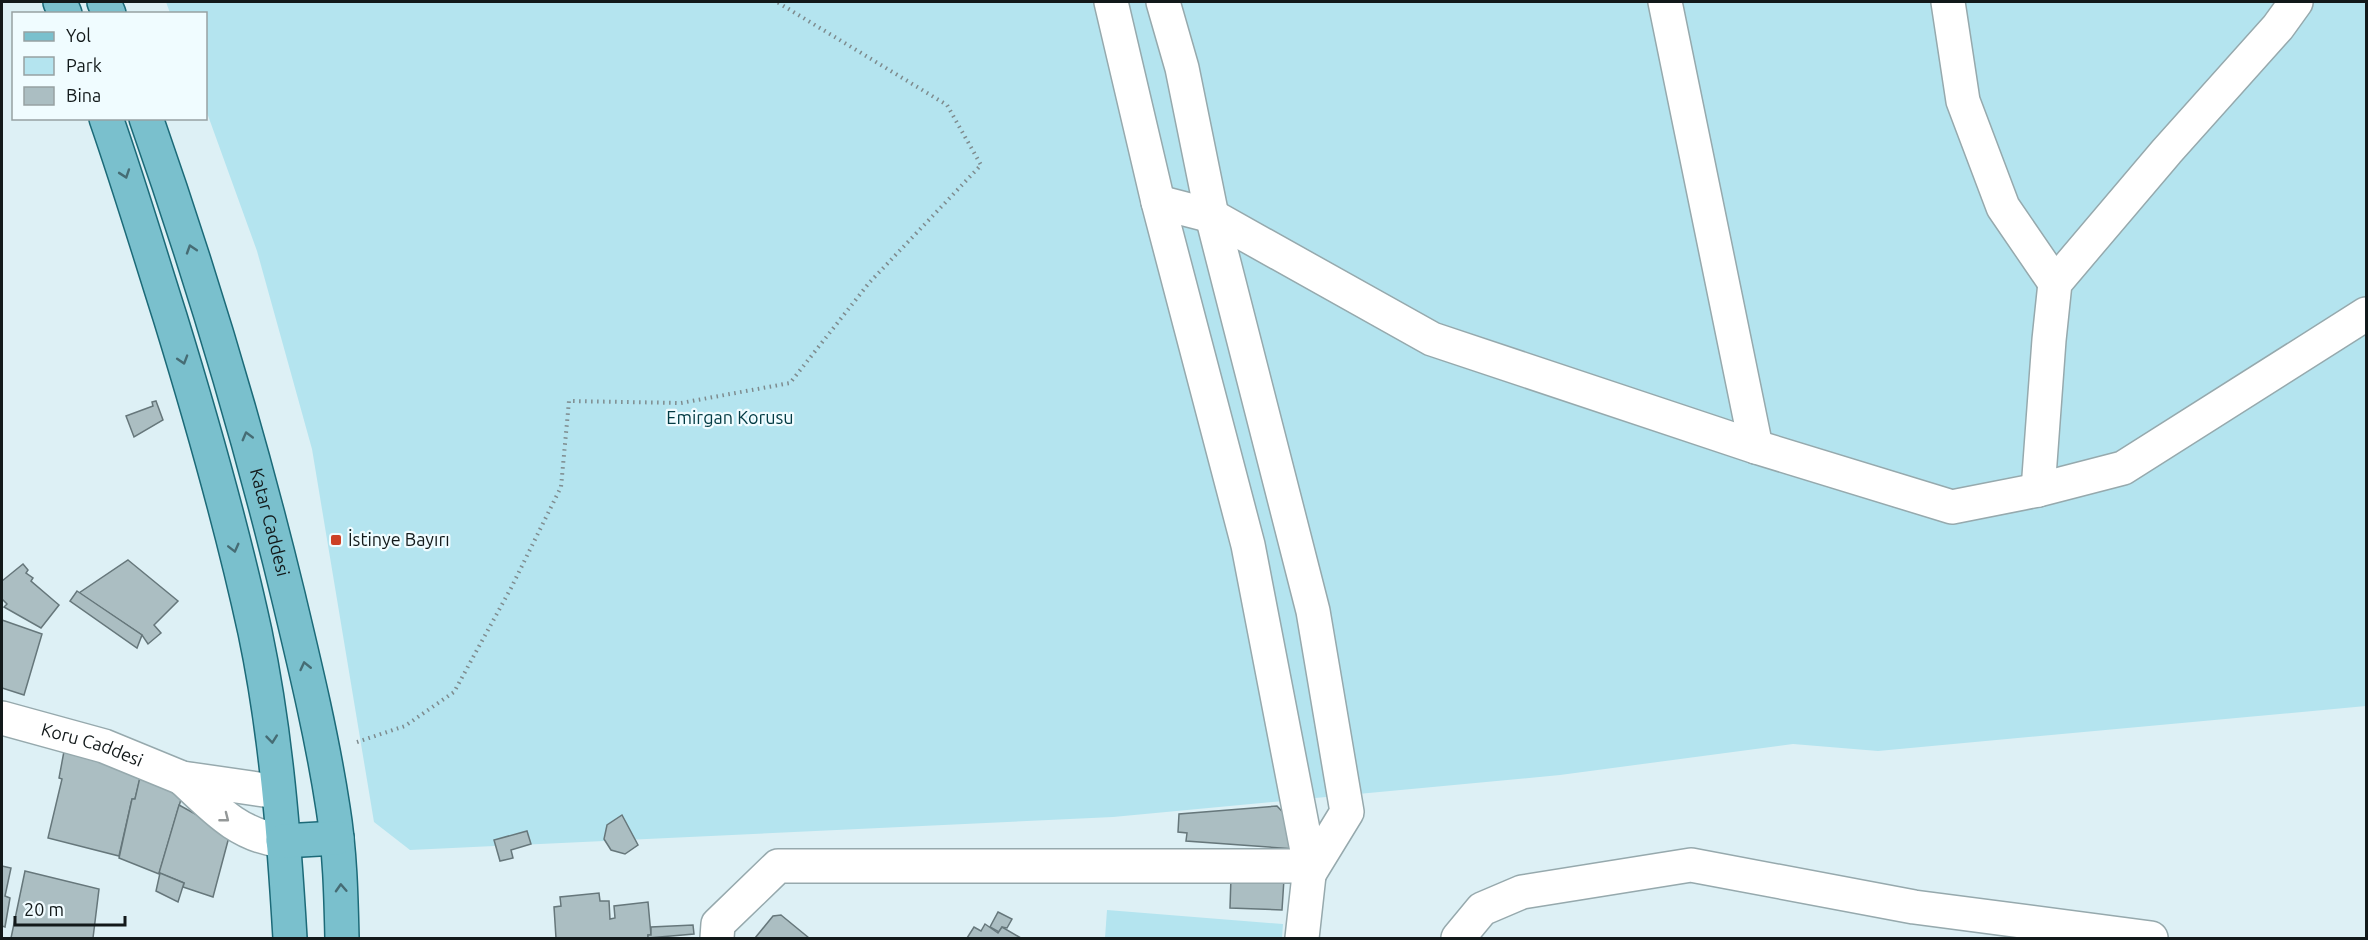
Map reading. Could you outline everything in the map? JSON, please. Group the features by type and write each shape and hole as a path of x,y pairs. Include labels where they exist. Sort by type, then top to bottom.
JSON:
{"main road":[{"path":"107,120 200,415 255,634 271,729 283,840 290,939"},
{"name":"Katar Caddesi","path":"147,120 192,250 239,406 277,550 324,750 337,838 342,939"},
{"path":"278,792 329,785"},
{"path":"283,840 337,838"}],"street":[{"path":"1111,2 1158,202 1248,545 1309,870 1302,939"},
{"path":"1164,2 1182,68 1212,216 1313,611 1347,812 1309,870"},
{"path":"1665,2 1756,447"},
{"path":"1948,2 1962,101 2003,207 2055,283"},
{"path":"2038,490 2055,283 2175,142 2278,27 2296,2"},
{"path":"1158,202 1212,216 1432,339 1756,447 1952,507 2038,490 2123,468 2367,314"},
{"name":"Koru Caddesi","path":"2,718 104,746 182,778"},
{"path":"182,778 278,792"},
{"path":"182,778 228,822 270,839 283,840"},
{"path":"1458,939 1482,909 1522,892 1691,865 1914,907 2151,939"},
{"path":"717,939 718,924 778,866 1309,870"}],"path":[{"path":"324,750 346,746 405,726 454,692 511,588 561,487 569,401 681,403 790,383 868,283 981,165 947,105 777,2"}],"green space":[{"name":"Emirgan Korusu","path":"166,2 2366,2 2366,706 1878,751 1793,744 1560,775 1113,817 410,850 374,822 312,449 257,251 207,113 207,12 170,12"},
{"path":"1107,910 1283,924 1282,938 1105,938"}],"building":[{"path":"156,401 163,420 134,437 126,416 153,406 152,402"},
{"path":"128,560 178,601 154,625 161,633 148,644 142,635 79,593"},
{"path":"23,564 28,570 26,573 33,578 31,581 59,605 41,628 4,607 7,604 2,599 2,581"},
{"path":"77,591 142,635 137,648 70,601"},
{"path":"2,620 42,634 24,695 2,688"},
{"path":"65,746 143,767 135,799 132,799 119,856 48,838 62,779 59,778"},
{"path":"140,777 182,796 159,874 119,858 132,799 135,799"},
{"path":"179,805 230,833 213,897 183,887 184,883 159,873"},
{"path":"1277,806 1297,827 1295,849 1186,841 1187,833 1178,832 1179,814"},
{"path":"622,815 638,845 625,854 611,850 604,839 607,825"},
{"path":"527,831 531,844 511,850 513,858 500,861 494,840"},
{"path":"2,866 11,868 5,896 10,898 5,927 2,926"},
{"path":"25,871 99,889 93,938 11,938"},
{"path":"160,873 184,883 178,902 156,891"},
{"path":"1231,877 1284,879 1282,910 1230,908"},
{"path":"599,893 600,901 609,901 610,919 615,918 614,906 648,902 651,935 648,935 648,938 556,938 554,907 561,906 560,897"},
{"path":"998,912 1012,919 1007,928 1002,927 999,932 990,927"},
{"path":"781,915 809,938 755,938 773,916"},
{"path":"985,924 998,933 1002,927 1021,938 967,938 974,927 981,931"},
{"path":"693,925 694,934 648,938 648,935 651,935 651,927"}],"place":[{"name":"İstinye Bayırı","path":"336,540"}]}
